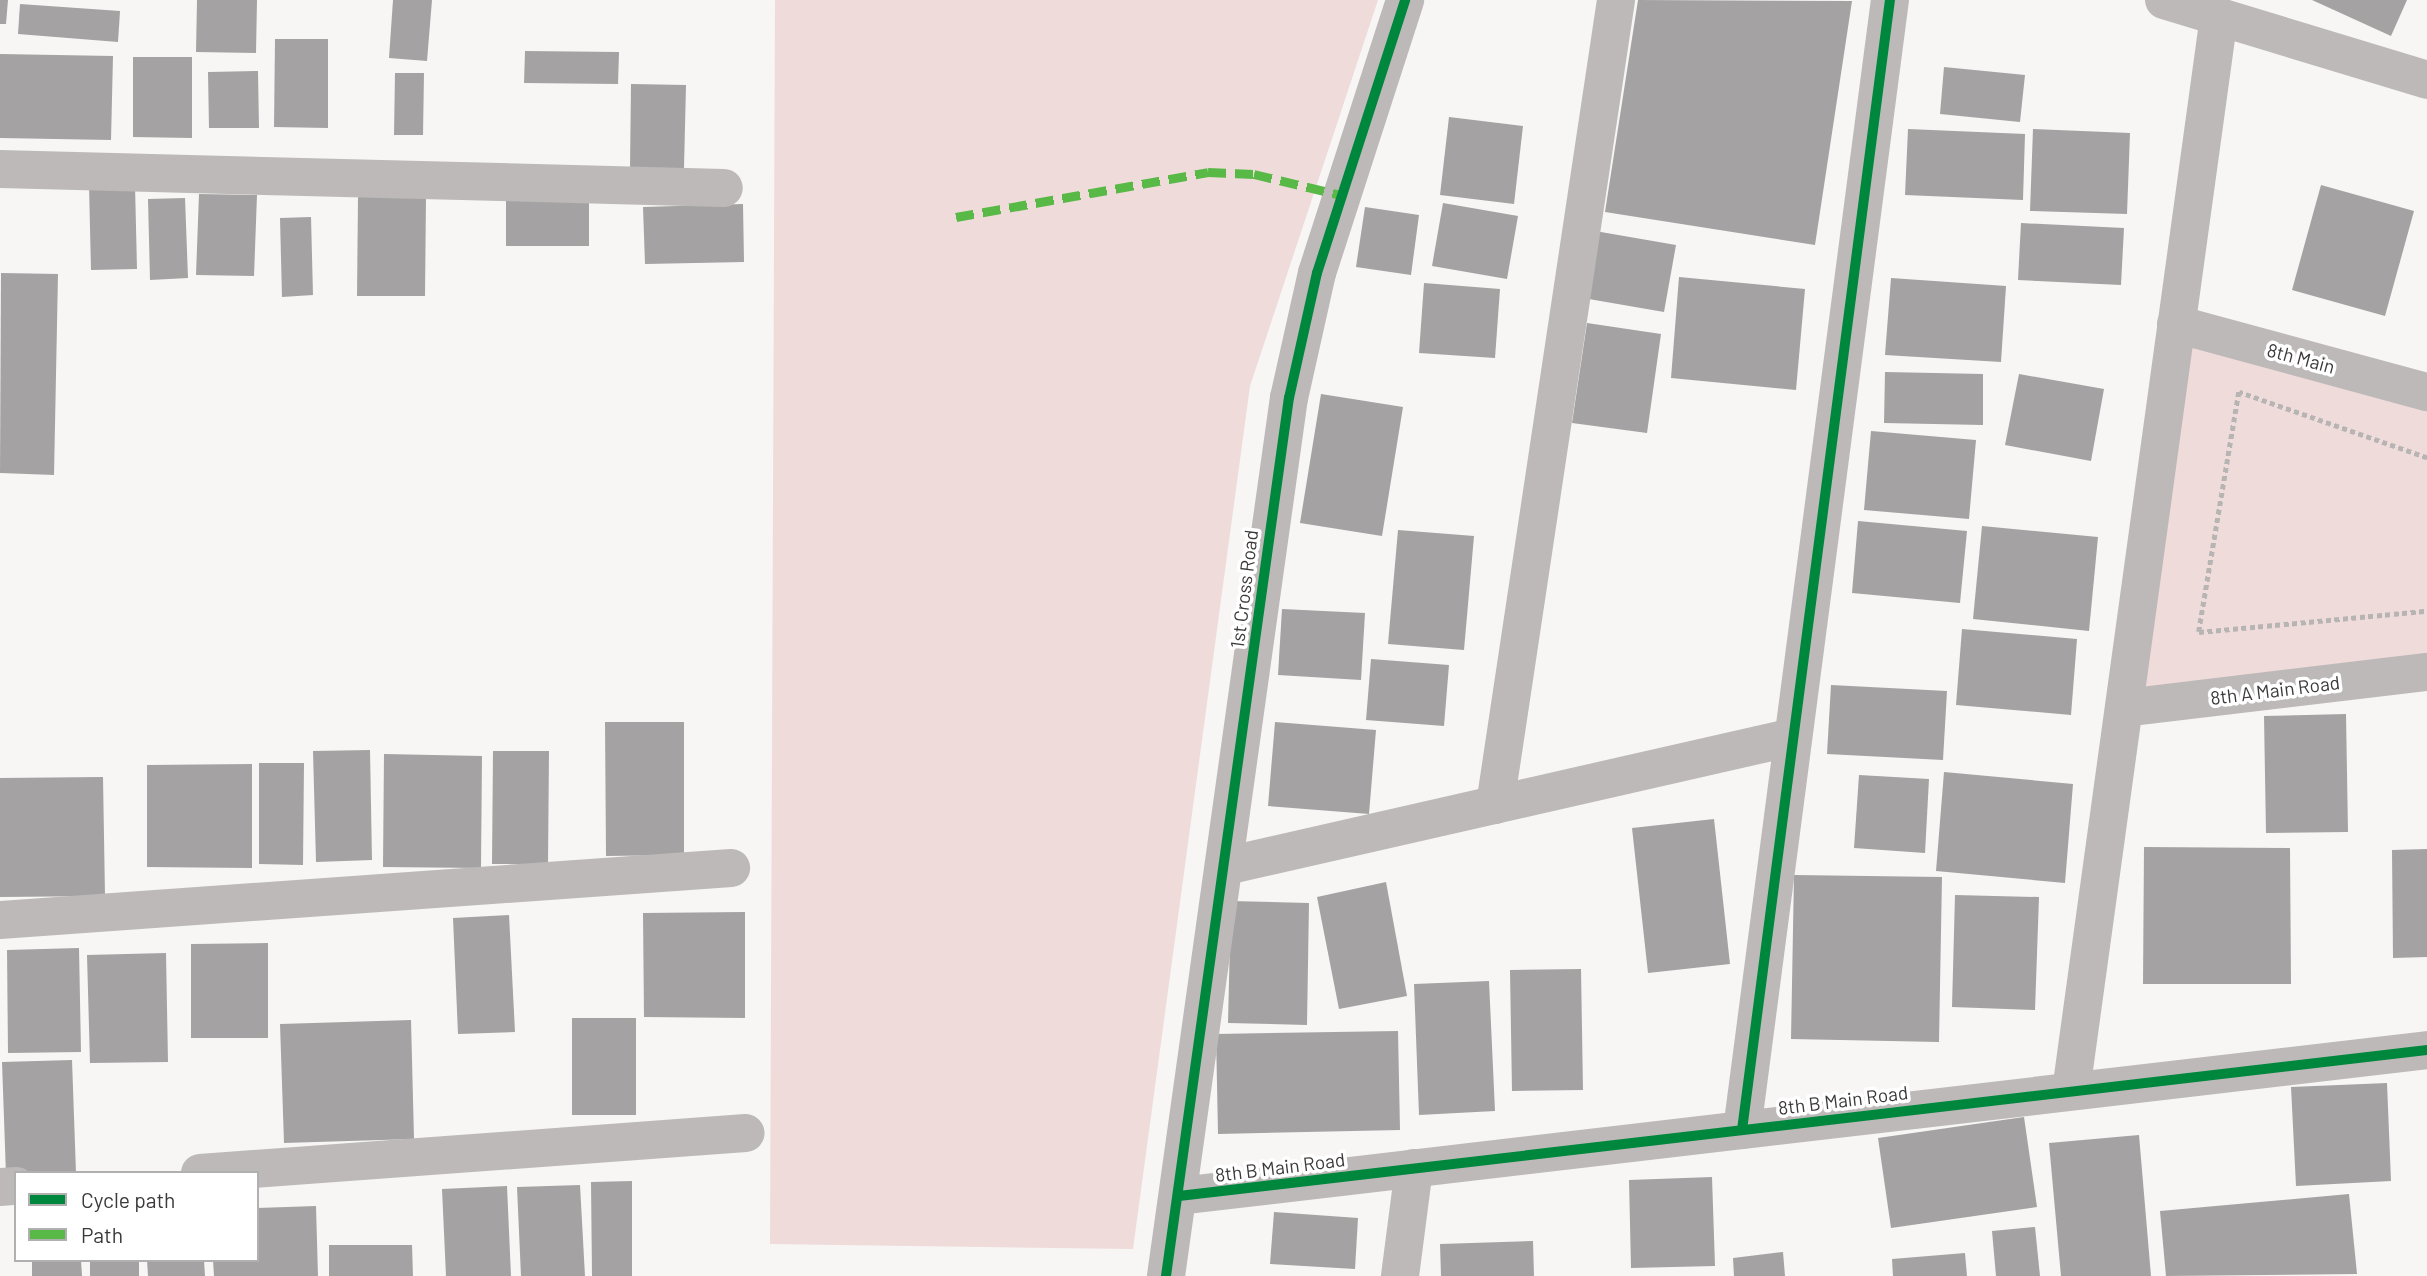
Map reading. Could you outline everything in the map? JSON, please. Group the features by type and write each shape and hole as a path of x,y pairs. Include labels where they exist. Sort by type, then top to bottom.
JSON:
{"street":[{"name":"1st Cross Road","path":"1166,1276 1226,866 1280,452 1300,342 1341,195 1405,0"},
{"path":"1495,805 1616,0"},
{"path":"1742,1130 1890,0"},
{"path":"2164,0 2427,80"},
{"path":"2071,1091 2219,16"},
{"path":"0,169 724,188"},
{"name":"8th Main","path":"2176,324 2427,392"},
{"name":"8th A Main Road","path":"2124,708 2427,672"},
{"path":"1226,866 1793,737"},
{"path":"0,920 731,867"},
{"name":"8th B Main Road","path":"1179,1196 2071,1091 2424,1060"},
{"path":"227,1171 746,1133"},
{"path":"1400,1276 1414,1168"}],"path":[{"path":"2427,458 2239,392 2199,632 2427,611"}],"shaded area":[{"path":"775,0 1378,0 1250,386 1133,1249 770,1244"},
{"path":"2176,324 2427,392 2427,672 2124,708"}],"building":[{"path":"0,0 8,0 6,24 0,24"},
{"path":"197,0 257,0 256,53 196,52"},
{"path":"393,0 432,0 427,61 389,58"},
{"path":"1638,0 1852,1 1815,245 1605,212"},
{"path":"2312,0 2407,0 2391,36"},
{"path":"20,4 120,11 118,42 18,34"},
{"path":"275,39 328,39 328,128 274,127"},
{"path":"525,51 619,52 618,84 524,83"},
{"path":"0,54 113,56 111,140 0,138"},
{"path":"133,57 192,57 192,138 133,137"},
{"path":"1944,67 2025,75 2020,122 1940,114"},
{"path":"258,71 259,128 209,128 208,72"},
{"path":"395,73 424,73 423,135 394,135"},
{"path":"631,84 686,85 684,168 630,168"},
{"path":"1449,117 1523,126 1514,204 1440,195"},
{"path":"1908,129 2025,134 2023,200 1905,195"},
{"path":"2033,129 2130,133 2127,214 2030,211"},
{"path":"89,185 135,185 137,269 91,270"},
{"path":"2321,185 2414,211 2385,316 2292,290"},
{"path":"506,193 589,193 589,246 506,246"},
{"path":"199,194 257,195 254,276 196,275"},
{"path":"358,197 426,197 425,296 357,296"},
{"path":"185,198 188,278 150,280 148,199"},
{"path":"1443,203 1518,216 1507,279 1432,266"},
{"path":"743,204 744,262 645,264 643,207"},
{"path":"1365,207 1419,215 1411,275 1356,267"},
{"path":"311,217 313,295 282,297 280,218"},
{"path":"2021,223 2124,228 2121,285 2018,280"},
{"path":"1595,231 1676,245 1664,312 1583,298"},
{"path":"1,273 58,274 54,475 0,473"},
{"path":"1679,277 1805,289 1796,390 1671,378"},
{"path":"1891,278 2006,286 2001,362 1885,355"},
{"path":"1424,283 1500,289 1495,358 1419,353"},
{"path":"1587,323 1661,334 1647,433 1572,423"},
{"path":"1885,372 1983,374 1983,425 1884,423"},
{"path":"2019,374 2104,389 2091,461 2005,445"},
{"path":"1321,394 1403,407 1382,536 1300,523"},
{"path":"1871,431 1976,440 1969,519 1864,510"},
{"path":"1858,521 1967,531 1960,603 1852,593"},
{"path":"1982,526 2098,537 2089,631 1973,619"},
{"path":"1398,530 1474,536 1464,650 1388,644"},
{"path":"1282,609 1365,613 1361,680 1278,675"},
{"path":"1962,629 2077,639 2071,715 1956,705"},
{"path":"1371,659 1449,665 1444,726 1366,720"},
{"path":"1831,685 1947,691 1943,760 1827,754"},
{"path":"2346,714 2348,832 2266,833 2264,716"},
{"path":"605,722 684,722 684,855 606,856"},
{"path":"1275,722 1376,730 1369,814 1268,806"},
{"path":"370,750 372,860 316,862 313,751"},
{"path":"493,751 549,751 548,864 492,864"},
{"path":"384,754 482,756 481,868 383,867"},
{"path":"259,763 304,763 303,865 259,864"},
{"path":"252,764 252,868 147,867 147,765"},
{"path":"1944,772 2073,784 2065,883 1936,871"},
{"path":"1859,775 1929,779 1925,853 1854,848"},
{"path":"103,777 105,896 0,897 0,778"},
{"path":"1714,819 1730,964 1648,973 1632,828"},
{"path":"2144,847 2290,848 2291,984 2143,984"},
{"path":"2427,849 2427,957 2393,958 2392,850"},
{"path":"1794,875 1942,877 1939,1042 1791,1039"},
{"path":"1386,882 1407,996 1339,1009 1317,897"},
{"path":"1955,895 2039,897 2035,1010 1952,1007"},
{"path":"1231,901 1309,903 1307,1025 1228,1023"},
{"path":"745,912 745,1018 644,1017 643,913"},
{"path":"509,915 515,1032 458,1034 453,918"},
{"path":"268,943 268,1038 191,1038 191,944"},
{"path":"79,948 81,1052 8,1053 7,950"},
{"path":"166,953 168,1062 90,1063 87,955"},
{"path":"1581,969 1583,1090 1512,1091 1510,970"},
{"path":"1489,981 1495,1111 1419,1115 1414,984"},
{"path":"572,1018 636,1018 636,1115 572,1115"},
{"path":"411,1020 414,1139 284,1143 280,1024"},
{"path":"1398,1031 1400,1130 1218,1134 1216,1034"},
{"path":"72,1060 76,1171 14,1171 14,1175 6,1175 2,1062"},
{"path":"2387,1083 2391,1181 2296,1186 2291,1087"},
{"path":"2024,1117 2037,1207 1891,1228 1878,1138"},
{"path":"2139,1135 2151,1276 2061,1276 2049,1143"},
{"path":"1712,1177 1715,1266 1631,1268 1629,1180"},
{"path":"632,1181 632,1276 592,1276 591,1182"},
{"path":"580,1185 585,1276 521,1276 517,1187"},
{"path":"507,1186 511,1276 446,1276 442,1189"},
{"path":"2349,1194 2357,1274 2166,1276 2160,1211"},
{"path":"316,1206 318,1276 214,1276 213,1262 259,1262 259,1208"},
{"path":"1274,1212 1358,1218 1355,1269 1270,1264"},
{"path":"2035,1227 2040,1276 1996,1276 1992,1231"},
{"path":"1533,1241 1534,1276 1441,1276 1440,1244"},
{"path":"329,1245 412,1245 413,1276 329,1276"},
{"path":"1783,1252 1785,1276 1734,1276 1733,1258"},
{"path":"1965,1253 1967,1276 1893,1276 1892,1259"},
{"path":"32,1262 81,1262 82,1276 32,1276"},
{"path":"90,1262 139,1262 139,1276 90,1276"},
{"path":"147,1262 204,1262 205,1276 148,1276"}],"marked path":[{"path":"956,217 1208,172 1254,174 1341,195"}],"cycle path":[{"path":"1166,1276 1289,398 1317,273 1405,0"},
{"path":"1742,1130 1890,0"},
{"path":"1179,1196 2427,1050"}]}
